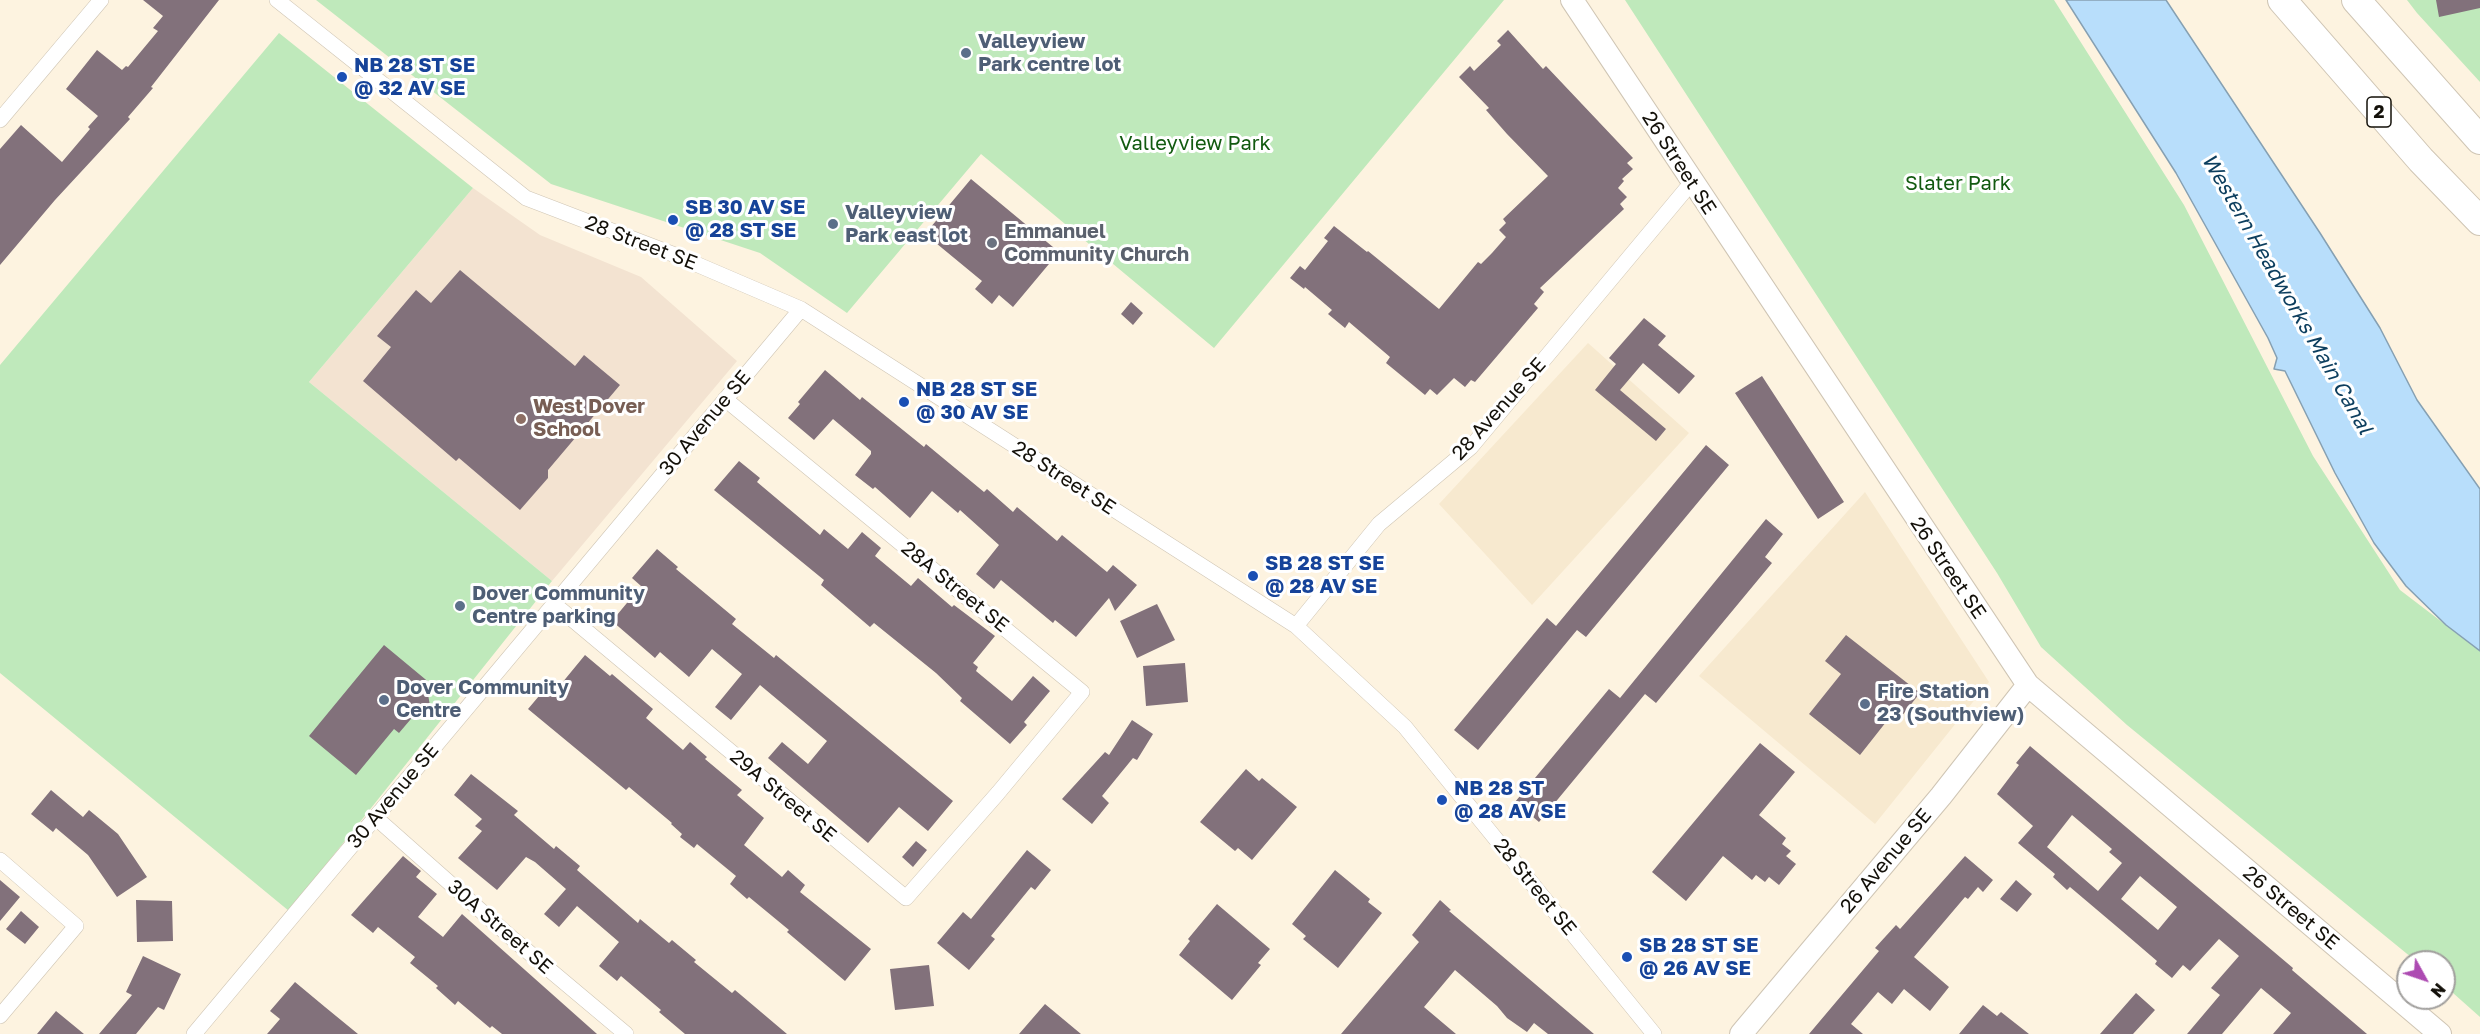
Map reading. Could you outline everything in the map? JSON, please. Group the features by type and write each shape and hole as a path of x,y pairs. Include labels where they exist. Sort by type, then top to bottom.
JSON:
{"highway":[{"name":"2","path":"2282,0 2421,160 2480,221"},
{"path":"2356,0 2480,141"}],"street":[{"path":"0,120 101,0"},
{"name":"28 Street SE","path":"277,0 526,198 675,255 801,309 1296,626 1405,727 1654,1034"},
{"name":"26 Street SE","path":"1572,0 2028,685 2440,1034"},
{"name":"28 Avenue SE","path":"1296,626 1379,524 1472,447 1692,182"},
{"name":"30 Avenue SE","path":"200,1032 375,817 801,309"},
{"name":"28A Street SE","path":"725,399 1082,692 998,793"},
{"name":"29A Street SE","path":"554,604 906,898 998,793"},
{"name":"26 Avenue SE","path":"1742,1034 1941,796 2028,685"},
{"name":"30A Street SE","path":"375,817 514,940 626,1034"},
{"path":"0,860 76,926 0,1016"}],"shaded area":[{"name":"West Dover School","path":"473,188 540,235 641,277 737,361 552,581 309,382"},
{"path":"1588,343 1689,433 1532,605 1439,504"},
{"path":"1865,492 1989,682 1875,824 1699,676"}],"green space":[{"name":"Valleyview Park","path":"316,0 1504,0 1214,348 981,154 847,313 760,253 551,184"},
{"name":"Slater Park","path":"1625,0 2054,0 2184,205 2313,456 2400,590 2480,651 2480,1017 2456,996 2456,950 2402,950 2127,725 2041,647 1997,573"},
{"path":"2407,0 2480,0 2480,82 2417,13"},
{"path":"279,33 473,188 309,382 552,581 289,911 0,673 0,365"}],"water":[{"name":"Western Headworks Main Canal","path":"2066,0 2166,0 2320,233 2380,328 2417,400 2480,489 2480,651 2446,625 2406,586 2374,543 2335,473 2285,371 2274,369 2277,358 2268,338 2176,173"}],"building":[{"path":"143,0 219,0 151,87 153,88 128,117 130,119 55,200 0,265 0,149 21,125 62,162 98,116 66,89 97,50 122,70 128,67 158,31 153,28 163,16"},
{"path":"2436,0 2480,0 2480,8 2439,17"},
{"path":"1508,30 1543,69 1546,66 1633,158 1627,163 1633,169 1622,179 1624,181 1618,188 1627,197 1620,204 1624,209 1540,288 1544,292 1534,304 1538,308 1475,382 1471,380 1465,387 1454,378 1437,395 1430,389 1425,395 1386,363 1390,357 1349,322 1345,328 1328,314 1332,310 1305,287 1304,289 1290,278 1300,266 1305,270 1328,241 1324,238 1334,226 1439,309 1478,262 1481,264 1492,253 1506,237 1499,230 1506,223 1503,219 1548,176 1507,134 1486,110 1489,108 1459,77 1470,66 1474,71 1501,45 1497,41"},
{"name":"Emmanuel Community Church","path":"971,179 1059,252 1013,307 999,295 992,304 975,289 982,281 925,234"},
{"path":"460,270 575,366 584,355 620,385 548,470 548,478 520,510 459,458 456,461 363,381 391,347 377,336 416,290 431,303"},
{"path":"1131,302 1143,313 1133,325 1121,314"},
{"path":"1644,318 1666,336 1658,345 1695,376 1679,394 1643,363 1620,390 1666,429 1656,441 1595,390 1616,364 1609,358"},
{"path":"825,370 860,400 862,397 924,447 926,444 984,492 987,489 1013,512 1017,507 1057,541 1062,535 1107,572 1113,565 1137,585 1115,611 1109,598 1076,637 1055,620 1053,623 1001,580 994,589 976,574 999,545 960,510 958,513 932,491 910,518 875,487 873,489 855,475 871,451 833,419 814,440 788,418 800,404 798,402"},
{"path":"1762,376 1844,502 1818,519 1735,393"},
{"path":"1706,445 1729,465 1586,637 1577,630 1478,750 1454,730 1547,618 1556,626"},
{"path":"739,461 760,478 757,482 820,535 824,529 848,549 862,532 881,548 875,556 911,586 918,578 952,607 954,605 995,636 973,663 978,667 976,671 1012,701 1033,676 1050,691 1024,722 1027,725 1010,744 960,701 962,698 936,673 874,623 870,627 821,585 824,580 714,490"},
{"path":"1766,519 1783,534 1765,557 1772,563 1656,703 1645,694 1539,822 1515,802 1609,689 1620,698"},
{"path":"657,549 678,567 676,569 736,619 732,624 774,658 776,655 953,801 928,831 899,807 868,843 768,758 782,742 808,764 827,741 760,685 731,720 715,707 742,674 712,649 689,677 660,652 655,658 612,621 641,586 632,578"},
{"path":"1157,604 1175,640 1137,658 1120,621"},
{"name":"Fire Station 23 (Southview)","path":"1846,635 1920,693 1897,722 1890,717 1860,755 1809,714 1841,674 1825,661"},
{"name":"Dover Community Centre","path":"384,645 431,684 427,689 431,711 416,713 399,733 394,729 356,775 309,736"},
{"path":"585,655 610,676 612,674 653,709 646,718 683,750 690,742 707,757 705,759 742,790 737,795 764,818 744,845 782,877 788,870 805,885 800,892 871,949 845,981 787,932 789,930 730,884 736,876 697,844 694,848 680,837 682,834 672,823 629,787 626,790 528,709 550,683 557,689"},
{"path":"1185,663 1188,702 1146,706 1143,666"},
{"path":"1132,720 1153,734 1137,760 1133,758 1102,796 1109,803 1092,824 1062,799 1105,752 1109,755"},
{"path":"1760,743 1795,772 1759,815 1786,838 1782,844 1791,851 1786,856 1796,864 1779,885 1769,877 1765,882 1756,875 1752,880 1723,856 1686,901 1652,872"},
{"path":"2030,746 2293,968 2292,970 2367,1034 2273,1034 2291,1013 2261,988 2222,1034 2187,1034 2220,995 2211,988 2239,956 2219,939 2190,971 2183,965 2172,978 2155,964 2157,961 2070,887 2067,890 2053,877 2055,874 2018,843 2033,826 1997,794 2019,765 2016,763","holes":["2072,815 2112,849 2109,852 2122,863 2098,891 2047,847","2140,876 2177,907 2158,930 2121,899"]},
{"path":"1246,769 1259,781 1262,778 1297,807 1252,860 1238,848 1235,851 1200,822"},
{"path":"471,774 518,811 514,815 554,849 556,846 580,866 577,870 638,923 640,919 669,943 672,940 696,960 694,962 732,993 735,990 787,1034 685,1034 621,976 617,981 599,966 619,942 577,906 559,927 544,914 566,889 535,862 526,857 497,890 458,858 482,831 475,826 482,819 454,795"},
{"path":"51,790 83,817 89,810 118,834 147,877 117,897 88,855 56,828 53,832 31,814"},
{"path":"916,841 927,850 913,867 902,857"},
{"path":"1027,850 1051,870 1035,890 1031,887 991,936 995,939 969,970 937,943 963,912 971,919"},
{"path":"403,856 421,871 416,877 437,894 418,917 443,937 462,914 597,1034 502,1034 492,1026 490,1028 458,1001 455,1005 436,988 438,986 410,963 415,957 378,927 373,933 351,915"},
{"path":"1965,856 1993,880 1983,892 1978,887 1968,899 1965,897 1914,957 1949,987 1930,1011 1904,989 1892,1004 1878,992 1851,1024 1863,1034 1809,1034 1879,951 1875,948 1896,925 1900,929"},
{"path":"1335,870 1370,899 1368,902 1382,913 1338,968 1303,939 1306,936 1292,924"},
{"path":"0,880 20,897 0,921"},
{"path":"2016,880 2032,894 2017,912 2000,899"},
{"path":"136,900 172,901 173,941 137,942"},
{"path":"1440,900 1451,910 1449,911 1594,1034 1548,1034 1534,1023 1527,1032 1507,1018 1497,1006 1455,970 1424,1007 1456,1034 1341,1034 1419,942 1412,935"},
{"path":"1217,904 1270,949 1258,963 1261,965 1232,1000 1179,955 1190,941 1188,939"},
{"path":"21,911 39,927 25,944 6,929"},
{"path":"143,956 181,974 164,1010 158,1007 136,1034 99,1034 132,995 126,992"},
{"path":"929,965 934,1006 895,1010 890,969"},
{"path":"295,982 358,1034 267,1034 280,1019 270,1011"},
{"path":"2136,993 2155,1010 2133,1034 2100,1034"},
{"path":"1045,1004 1081,1034 1019,1034"},
{"path":"1983,1005 1997,1016 2001,1012 2029,1034 1959,1034"},
{"path":"56,1011 84,1034 37,1034"}],"place":[{"name":"Valleyview Park centre lot","path":"966,53"},
{"name":"NB 28 ST SE @ 32 AV SE","path":"342,77"},
{"name":"SB 30 AV SE @ 28 ST SE","path":"673,220"},
{"name":"Valleyview Park east lot","path":"833,224"},
{"name":"Emmanuel Community Church","path":"992,243"},
{"name":"NB 28 ST SE @ 30 AV SE","path":"904,402"},
{"name":"West Dover School","path":"521,419"},
{"name":"SB 28 ST SE @ 28 AV SE","path":"1253,576"},
{"name":"Dover Community Centre parking","path":"460,606"},
{"name":"Dover Community Centre","path":"384,700"},
{"name":"Fire Station 23 (Southview)","path":"1865,704"},
{"name":"NB 28 ST @ 28 AV SE","path":"1442,800"},
{"name":"SB 28 ST SE @ 26 AV SE","path":"1627,957"}]}
